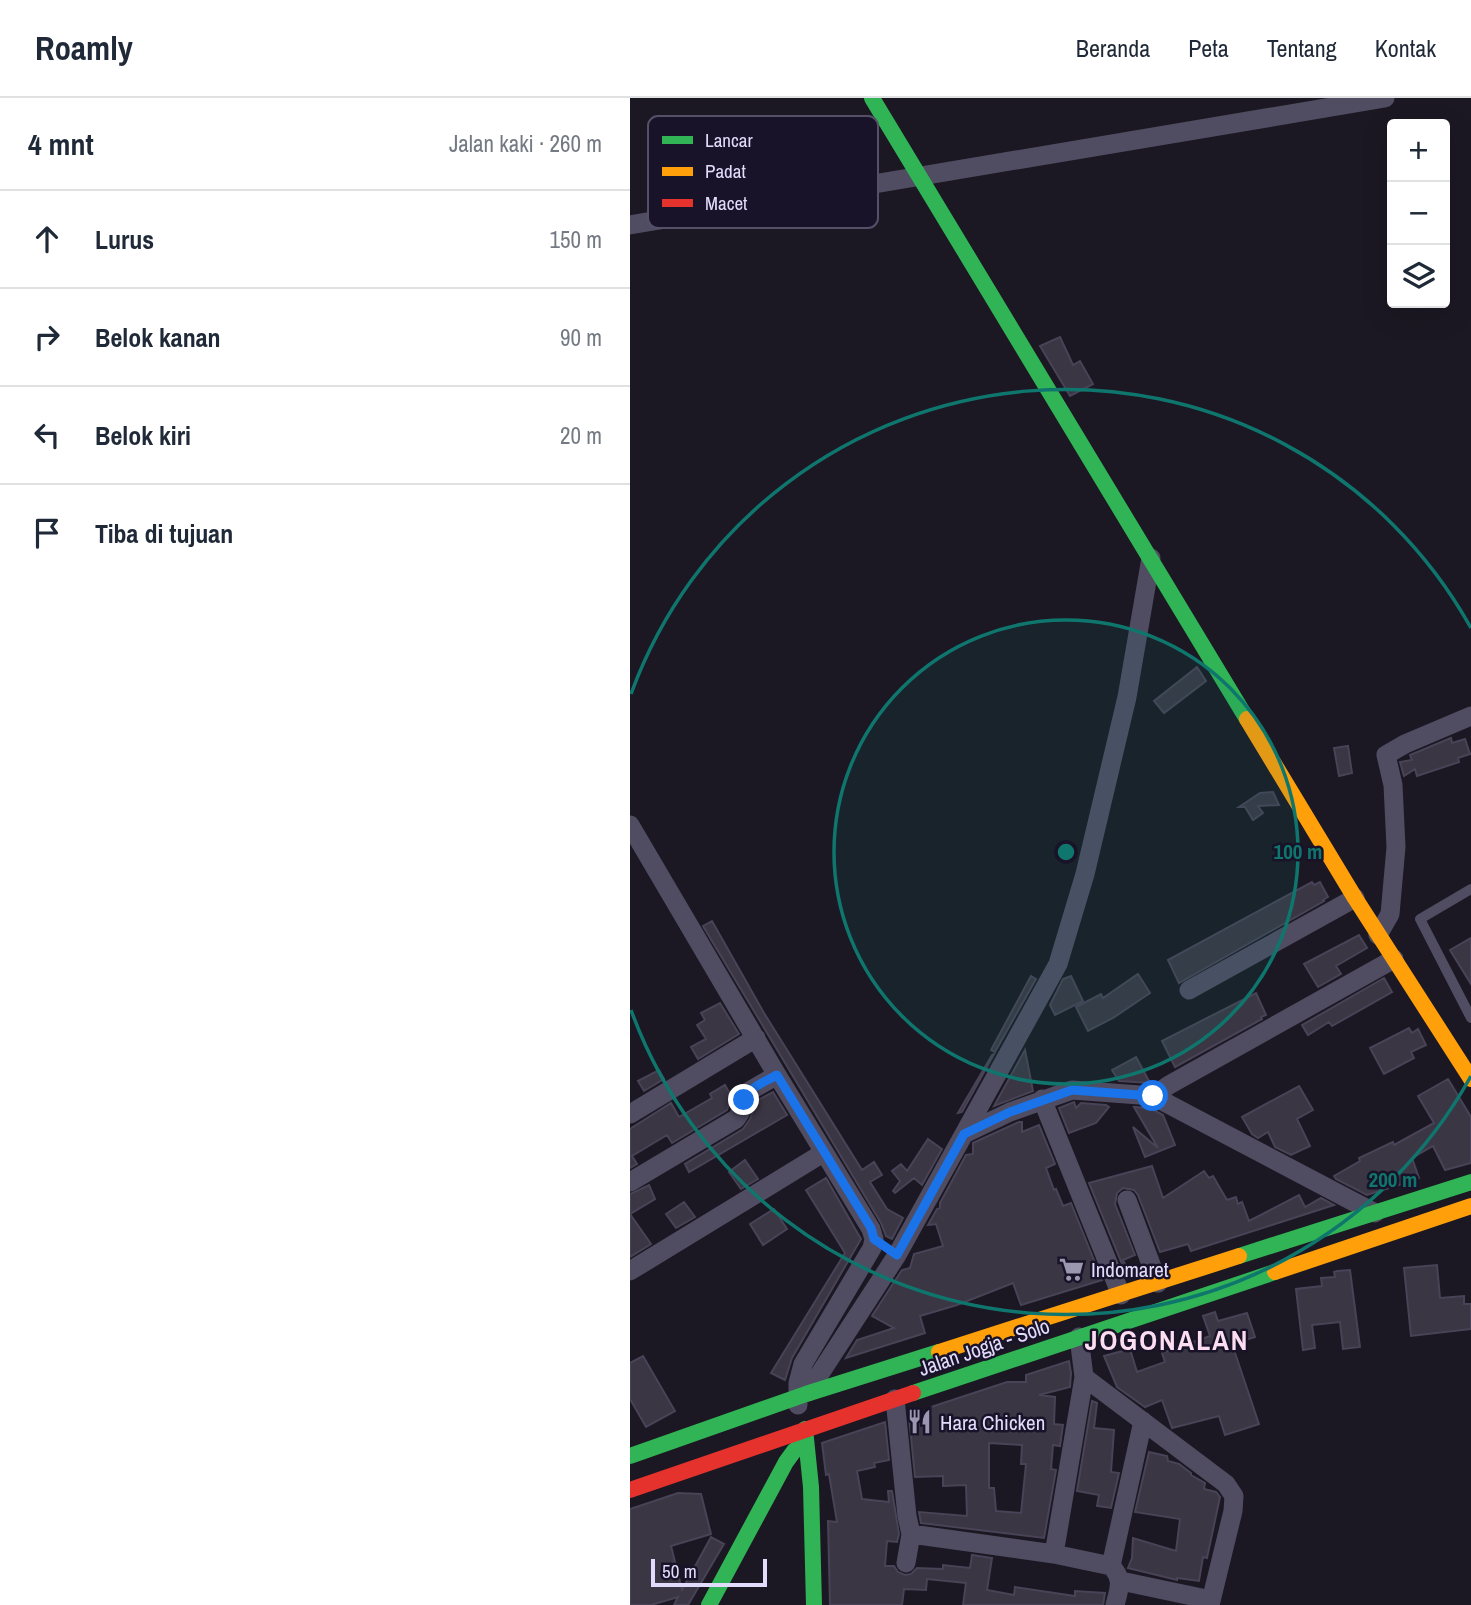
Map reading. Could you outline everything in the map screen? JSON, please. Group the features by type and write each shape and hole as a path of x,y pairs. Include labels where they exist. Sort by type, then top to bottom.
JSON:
{"main road":[{"path":"872,98 1355,898 1471,1079"},
{"name":"Jalan Jogja - Solo","path":"630,1456 801,1396 1471,1182"},
{"name":"Jalan Jogja - Solo","path":"630,1490 806,1436 895,1399 1471,1206"},
{"path":"709,1605 786,1462 806,1436"},
{"path":"806,1436 811,1487 814,1605"}],"street":[{"path":"878,184 1385,98"},
{"path":"630,225 648,222"},
{"path":"801,1396 897,1255 1058,964 1085,874 1127,697 1151,558"},
{"path":"1378,935 1390,914 1396,847 1393,785 1386,755 1471,716"},
{"path":"630,825 823,1153 871,1228 874,1239 872,1248 803,1364 801,1396 806,1436"},
{"path":"1189,990 1355,898"},
{"path":"1153,1096 1394,959"},
{"path":"630,1114 756,1038"},
{"path":"630,1182 736,1119 746,1093 777,1075"},
{"path":"964,1134 1042,1099 1072,1090 1153,1096 1375,1213"},
{"path":"1042,1099 1121,1295"},
{"path":"630,1271 823,1153"},
{"path":"1127,1200 1158,1283"},
{"path":"874,1239 897,1255"},
{"path":"1054,1554 1084,1377 1079,1337"},
{"path":"911,1534 1054,1554 1210,1603 1233,1511 1234,1496 1226,1484 1084,1377"},
{"path":"895,1399 911,1534 906,1563"},
{"path":"1115,1605 1116,1574 1143,1421"}],"lane":[{"path":"1471,889 1420,919 1471,1018"}],"building":[{"path":"1060,337 1073,365 1080,361 1093,384 1070,396 1040,346"},
{"path":"1197,667 1206,681 1164,713 1154,701"},
{"path":"1451,738 1452,743 1465,739 1470,754 1458,758 1459,762 1417,776 1415,769 1404,776 1400,762 1412,760 1410,755"},
{"path":"1348,746 1352,773 1339,776 1334,748"},
{"path":"1273,792 1279,805 1258,806 1263,813 1253,820 1245,807 1239,807 1260,793"},
{"path":"1312,882 1314,885 1320,882 1328,897 1324,901 1179,983 1168,960"},
{"path":"712,921 764,1013 862,1170 874,1162 882,1175 870,1182 887,1209 903,1218 892,1239 886,1236 881,1223 703,926"},
{"path":"1359,935 1367,948 1336,966 1341,974 1318,987 1304,964"},
{"path":"1471,938 1471,984 1450,950"},
{"path":"1138,974 1150,993 1088,1031 1076,1007 1101,994 1103,998"},
{"path":"1031,976 1036,979 995,1052 991,1050"},
{"path":"1071,976 1083,1001 1055,1015 1050,1005 1063,979"},
{"path":"1384,978 1392,992 1332,1026 1329,1022 1308,1035 1302,1025"},
{"path":"1256,993 1266,1015 1261,1017 1262,1019 1175,1067 1162,1041"},
{"path":"720,1003 739,1034 698,1059 691,1047 706,1039 697,1025 705,1020 701,1013"},
{"path":"1409,1028 1412,1033 1418,1029 1426,1045 1411,1052 1414,1058 1384,1074 1370,1048"},
{"path":"1025,1050 1033,1091 994,1106"},
{"path":"994,1054 962,1112 958,1113 992,1055"},
{"path":"1136,1057 1150,1083 1119,1081 1112,1070"},
{"path":"659,1070 664,1079 644,1091 638,1081"},
{"path":"1448,1079 1471,1117 1471,1163 1445,1170 1433,1146 1412,1158 1419,1178 1415,1180 1367,1195 1336,1179 1334,1176 1360,1161 1359,1158 1393,1142 1394,1145 1434,1123 1418,1096"},
{"path":"725,1085 732,1097 727,1110 672,1143 667,1135 632,1156 637,1164 630,1168 630,1129 671,1103 679,1117 712,1098 710,1094"},
{"path":"1299,1086 1313,1110 1297,1119 1310,1146 1291,1155 1275,1147 1268,1132 1258,1138 1252,1134 1242,1117"},
{"path":"773,1092 787,1115 689,1172 685,1164 743,1129 750,1119 756,1101"},
{"path":"1074,1102 1076,1108 1081,1103 1109,1107 1096,1123 1069,1133 1059,1108"},
{"path":"1134,1107 1150,1108 1163,1115 1175,1145 1145,1157 1133,1127 1158,1148"},
{"path":"1022,1122 1022,1132 1039,1125 1055,1164 1046,1168 1054,1190 1056,1189 1063,1206 1071,1203 1102,1280 1021,1305 1013,1283 920,1316 925,1333 846,1358 857,1340 894,1328 872,1316 902,1270 910,1268 914,1254 943,1246 936,1224 928,1225 940,1208 940,1203 966,1155 973,1154 973,1143"},
{"path":"928,1139 942,1149 922,1185 914,1178 895,1193 893,1191 900,1181 892,1171 901,1164 907,1171"},
{"path":"745,1160 758,1179 741,1189 729,1172"},
{"path":"1152,1166 1163,1198 1204,1171 1209,1178 1213,1176 1227,1200 1236,1197 1238,1204 1242,1202 1249,1221 1299,1195 1305,1207 1321,1198 1334,1205 1191,1251 1188,1244 1160,1252 1138,1195 1134,1190 1123,1188 1117,1193 1115,1204 1135,1255 1123,1260 1127,1268 1124,1269 1089,1183"},
{"path":"826,1178 861,1239 792,1358 785,1380 771,1373 845,1253 806,1190"},
{"path":"649,1185 655,1199 630,1214 630,1194"},
{"path":"684,1202 695,1217 676,1228 666,1214"},
{"path":"774,1209 787,1229 763,1245 750,1224"},
{"path":"630,1214 651,1244 630,1257"},
{"path":"1437,1265 1440,1298 1464,1296 1464,1304 1471,1304 1471,1329 1411,1336 1404,1268"},
{"path":"1350,1270 1360,1347 1343,1349 1340,1322 1312,1325 1315,1348 1303,1350 1296,1289 1322,1286 1321,1278 1335,1277 1334,1272"},
{"path":"1215,1312 1218,1321 1247,1313 1255,1337 1232,1344 1259,1424 1225,1435 1219,1416 1172,1428 1162,1400 1145,1407 1117,1387 1104,1356 1130,1349 1137,1372 1165,1362 1162,1353 1210,1336 1203,1316"},
{"path":"643,1356 675,1411 646,1427 630,1399 630,1363"},
{"path":"1069,1361 1070,1387 1039,1395 1055,1397 1054,1424 1063,1425 1060,1446 1053,1445 1051,1469 1056,1470 1044,1538 921,1523 919,1512 967,1516 966,1485 943,1486 943,1476 915,1477 909,1417 931,1415 931,1407 1007,1382 1026,1382 1026,1375","holes":["989,1443 1022,1445 1021,1464 1026,1464 1021,1513 996,1511 994,1488 989,1488"]},
{"path":"1092,1401 1097,1403 1094,1428 1114,1430 1111,1472 1119,1473 1111,1508 1097,1506 1099,1495 1077,1491"},
{"path":"885,1422 889,1460 857,1471 862,1499 889,1502 888,1491 892,1491 899,1534 897,1542 887,1541 885,1566 894,1566 898,1572 905,1575 911,1574 917,1568 943,1569 943,1565 970,1568 972,1555 992,1558 987,1590 1014,1595 1015,1587 1075,1596 1075,1591 1105,1593 1103,1605 963,1605 966,1583 927,1579 926,1590 904,1589 902,1605 830,1605 828,1521 837,1522 822,1443"},
{"path":"1149,1452 1167,1456 1168,1461 1179,1464 1205,1483 1204,1489 1216,1492 1220,1497 1207,1558 1203,1557 1199,1581 1177,1580 1128,1568 1132,1558 1133,1538 1176,1551 1180,1519 1135,1512"},
{"path":"678,1493 701,1494 711,1534 671,1546 682,1590 711,1537 724,1544 688,1605 674,1605 678,1597 651,1605 630,1605 630,1509"}],"traffic: fast":[{"path":"872,98 1247,719"},
{"path":"1239,1256 1471,1182"},
{"path":"913,1393 1275,1272"},
{"path":"630,1456 806,1394 939,1352"},
{"path":"805,1429 811,1487 814,1605"},
{"path":"709,1605 786,1462 794,1451 806,1442"}],"traffic: slow":[{"path":"1247,719 1355,898 1471,1079"},
{"path":"1275,1272 1471,1206"},
{"path":"939,1352 1239,1256"}],"traffic: jam":[{"path":"630,1490 913,1393"}],"place":[{"name":"Indomaret","path":"1071,1269"},
{"name":"Hara Chicken","path":"920,1422"}],"district":[{"name":"JOGONALAN","path":"1167,1340"}],"route":[{"path":"744,1100 746,1093 777,1075 871,1228 874,1239 897,1255 964,1134 1010,1112 1072,1090 1153,1096"}]}
